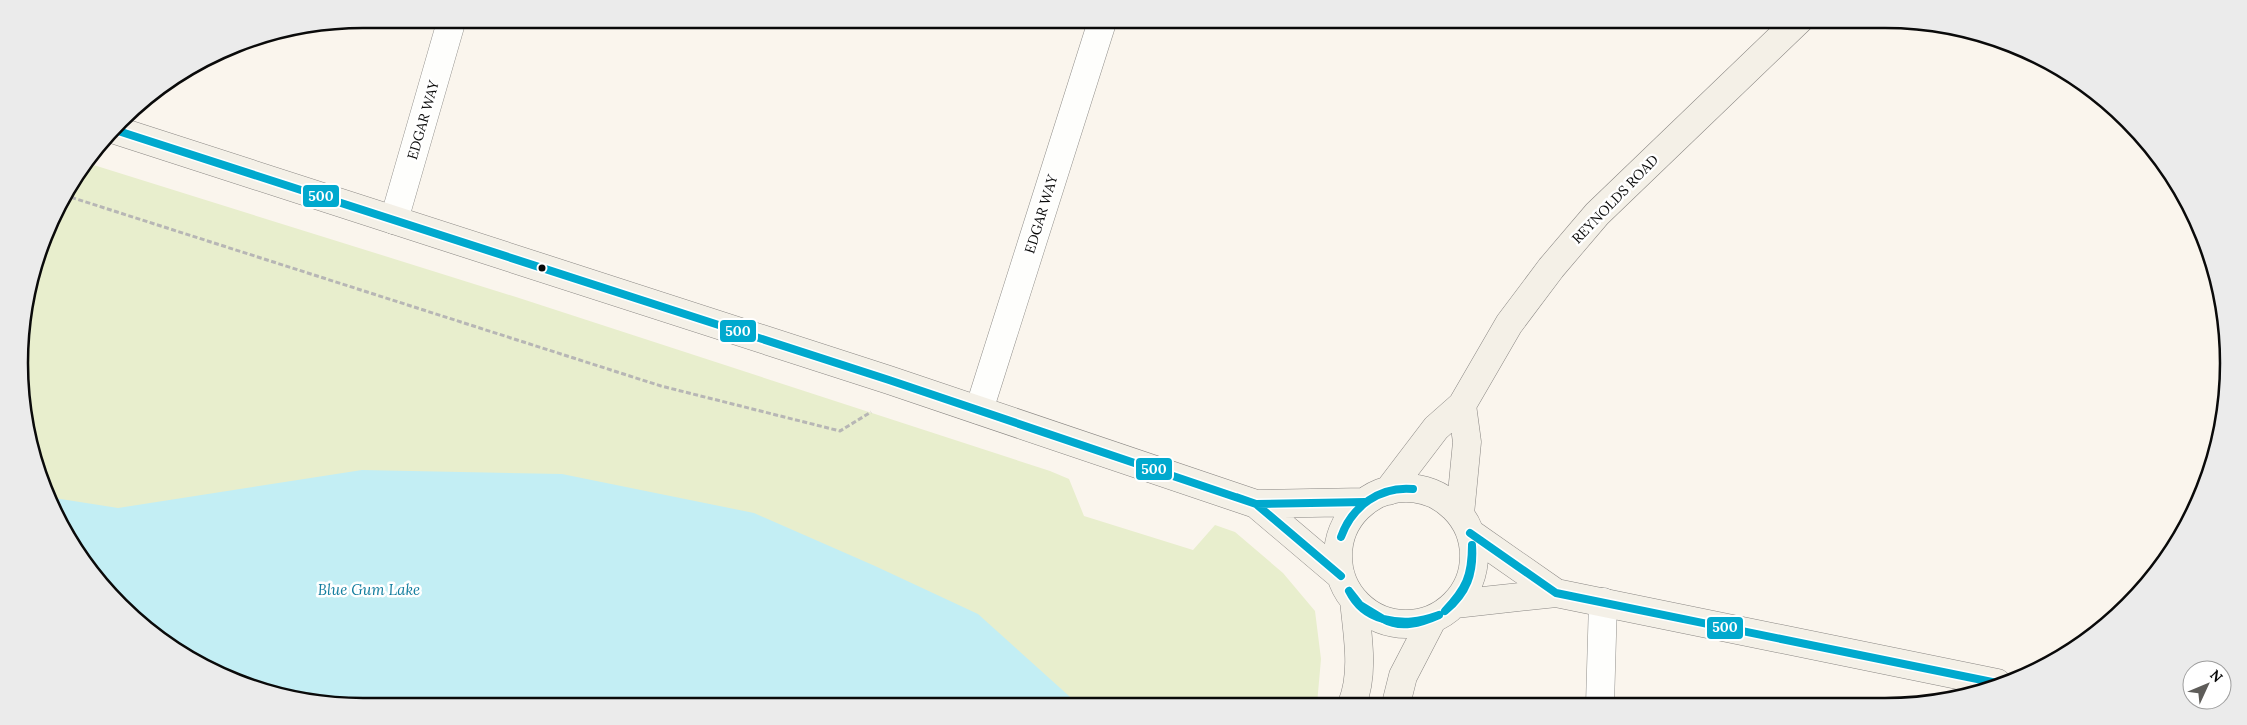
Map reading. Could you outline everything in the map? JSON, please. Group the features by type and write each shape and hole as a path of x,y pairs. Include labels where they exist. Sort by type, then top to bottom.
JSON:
{"street":[{"name":"EDGAR WAY","path":"394,220 449,28"},
{"name":"EDGAR WAY","path":"980,410 1099,28"},
{"name":"REYNOLDS ROAD","path":"1376,497 1436,428 1462,405 1509,324 1550,268 1597,214 1791,28"},
{"path":"121,132 889,380 1256,504 1341,576"},
{"path":"1376,497 1351,517 1342,535 1338,555 1341,576 1354,600 1370,614 1390,622 1411,625 1432,620 1455,604 1466,589 1473,571 1474,551 1465,524 1467,442 1462,405"},
{"path":"1256,504 1376,497 1408,488 1427,492 1445,500 1465,524 1556,592"},
{"path":"1455,604 1556,592 1988,681"},
{"path":"1354,600 1359,661 1355,698"},
{"path":"1600,698 1603,602"},
{"path":"1398,698 1403,676 1432,620"}],"path":[{"path":"70,198 661,386 840,431 879,407 889,380"}],"green space":[{"path":"93,165 516,297 1050,471 1069,479 1084,516 1193,550 1215,525 1235,532 1283,573 1315,611 1321,659 1318,698 362,698 319,695 255,680 195,653 176,641 142,614 97,566 84,549 62,511 45,470 39,449 30,406 28,384 30,319 45,255 72,195"}],"water":[{"name":"Blue Gum Lake","path":"362,470 562,474 754,513 875,566 978,614 1071,698 362,698 319,695 297,691 255,680 214,663 176,641 159,628 126,599 97,566 72,530 56,498 118,508"}],"transit line":[{"name":"500","path":"121,132 889,380 1256,504 1341,576"},
{"name":"500","path":"1341,537 1352,516 1369,500 1389,491 1413,489"},
{"name":"500","path":"1236,497 1256,504 1365,502"},
{"name":"500","path":"1470,533 1556,593 1988,681"},
{"name":"500","path":"1445,611 1463,589 1471,565 1472,545"},
{"name":"500","path":"1445,611 1459,597 1468,582 1472,565 1472,545"},
{"name":"500","path":"1349,591 1360,605 1383,619"},
{"name":"500","path":"1349,591 1363,609 1383,619"},
{"name":"500","path":"1383,619 1411,622 1439,615"},
{"name":"500","path":"1383,619 1397,624 1411,624 1439,615"}]}
